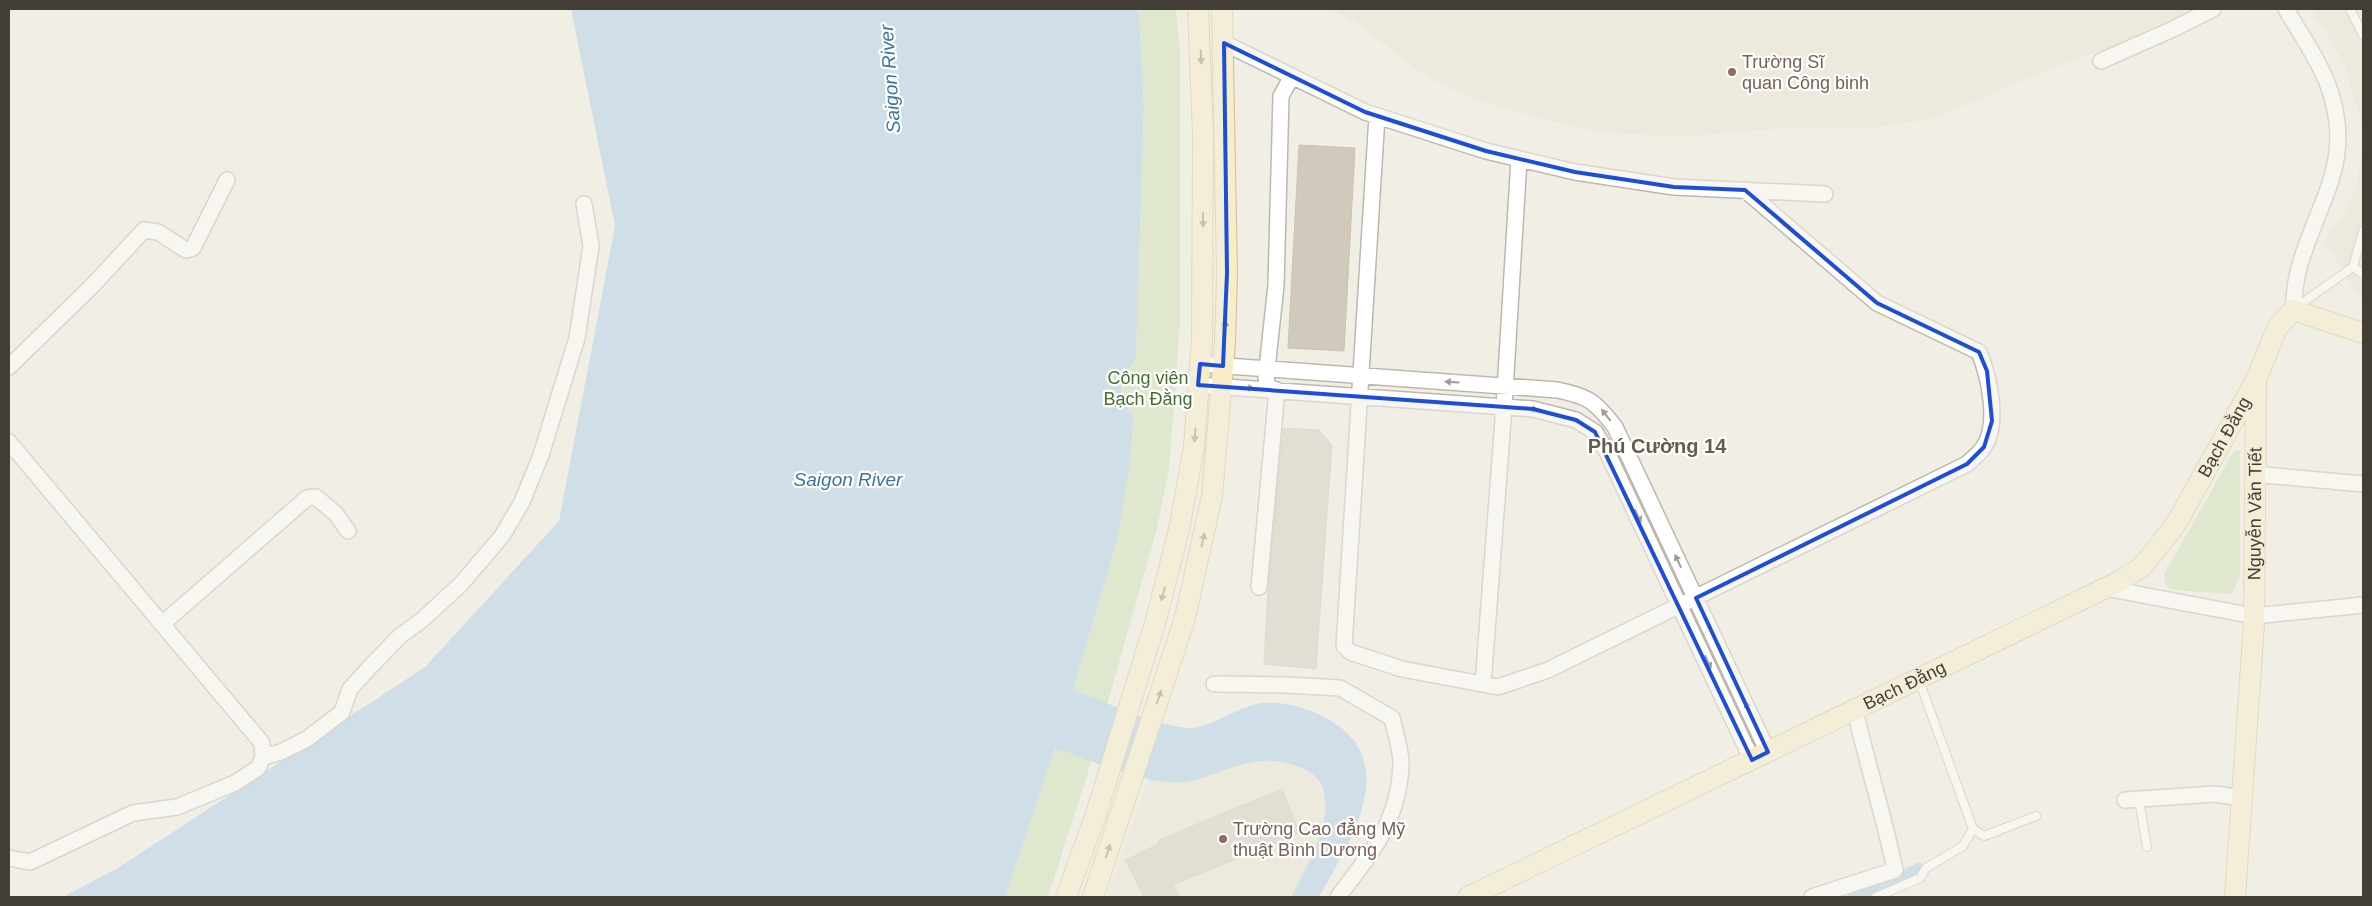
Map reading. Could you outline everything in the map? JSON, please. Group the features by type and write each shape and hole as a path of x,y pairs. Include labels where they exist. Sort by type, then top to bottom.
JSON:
{"street":[{"path":"1066,897 1096,814 1156,620 1175,548 1194,447 1202,339 1203,134 1198,9"},
{"path":"1093,897 1185,618 1212,496 1223,366 1227,273 1222,9"},
{"path":"2101,61 2173,30 2213,9"},
{"path":"2286,9 2319,64 2328,86 2337,116 2339,140 2337,162 2332,182 2298,269 2292,310 2363,333"},
{"path":"1224,43 1377,116 1486,151 1575,172 1674,187 1825,194"},
{"path":"1278,390 1271,389 1266,383 1276,285 1281,96 1292,76"},
{"path":"1377,116 1344,646 1350,652 1402,669 1498,686 1548,670 1966,464 1984,447 1992,421 1987,371 1979,352 1877,303 1745,190"},
{"path":"1483,684 1506,386 1519,159"},
{"path":"9,367 92,286 144,230 158,232 186,250 193,248 227,180"},
{"path":"263,756 281,752 307,739 342,712 350,689 400,636 422,620 461,584 502,536 522,502 541,455 576,338 591,246 584,204"},
{"name":"Nguyễn Văn Tiết","path":"2236,897 2254,616 2256,380 2277,328 2292,310"},
{"path":"1200,364 1564,391 1577,394 1598,405 1615,427 1696,598 1760,756"},
{"name":"Bạch Đằng","path":"1468,897 2105,588 2142,567 2161,546 2176,524 2256,380"},
{"path":"1198,385 1533,409 1576,420 1595,432 1607,452 1681,606 1760,756"},
{"path":"1259,587 1278,390"},
{"path":"9,442 262,744 263,756 258,768 242,778 190,802 177,807 132,813 30,862 9,858"},
{"path":"2254,474 2363,484"},
{"path":"162,624 307,498 316,497 336,514 348,531"},
{"path":"2105,588 2254,616 2363,605"},
{"path":"1214,684 1287,684 1340,688 1392,718 1401,762 1395,807 1374,851 1338,897"},
{"path":"1812,897 1895,870 1885,820 1867,761 1855,710"},
{"path":"2132,800 2215,794 2242,798"}],"lane":[{"path":"2350,9 2363,36"},
{"path":"2292,310 2353,267 2363,231"},
{"path":"2353,267 2363,274"},
{"path":"1918,678 1973,829 1984,836 2036,816"},
{"path":"2132,800 2147,847"},
{"path":"1876,897 1920,878 1926,868 1963,846 1973,829"}],"highlighted area":[{"path":"1224,43 1365,112 1486,151 1575,172 1674,187 1745,190 1877,303 1979,352 1987,371 1992,421 1984,447 1967,464 1696,598 1768,752 1752,760 1595,432 1576,420 1533,409 1198,385 1200,364 1223,366 1227,273"}],"shaded area":[{"name":"Trường Sĩ quan Công binh","path":"1331,9 2192,9 2116,45 2032,76 1954,110 1928,119 1875,128 1785,128 1678,137 1612,133 1579,128 1478,101 1435,81 1413,67 1359,24"},
{"path":"2311,9 2363,9 2363,142 2361,121 2343,61"},
{"path":"2363,142 2363,305 2324,241 2344,214 2357,183"},
{"name":"Trường Cao đẳng Mỹ thuật Bình Dương","path":"1265,760 1287,762 1308,770 1318,781 1326,800 1324,823 1314,855 1291,897 1106,897 1148,779 1186,782 1249,762"}],"green space":[{"name":"Công viên Bạch Đằng","path":"1139,9 1176,9 1180,49 1180,323 1169,470 1156,532 1087,776 1048,897 1005,897 1073,690 1117,541 1129,469 1134,416 1124,401 1122,387 1126,373 1136,358 1144,105"},
{"path":"2234,451 2240,451 2240,576 2232,594 2171,590 2165,584 2164,574"}],"water":[{"name":"Saigon River","path":"571,9 1139,9 1144,105 1136,358 1126,373 1122,387 1124,401 1134,416 1129,469 1117,541 1073,690 1150,719 1180,727 1192,728 1208,724 1263,703 1288,704 1321,715 1351,737 1363,757 1366,780 1363,804 1344,852 1319,897 1291,897 1316,847 1325,809 1324,792 1316,777 1300,767 1277,761 1253,762 1196,780 1171,782 1138,777 1055,748 1005,897 63,897 118,868 425,667 559,521 615,226"},
{"path":"1920,862 1926,871 1868,897 1844,897"}],"building":[{"path":"1299,145 1355,148 1344,351 1288,348"},
{"path":"1283,428 1319,430 1332,445 1316,669 1264,664 1268,588"},
{"path":"1282,789 1299,833 1173,885 1179,897 1144,897 1126,860 1160,843 1159,840"}],"place":[{"name":"Trường Sĩ quan Công binh","path":"1732,72"},
{"name":"Trường Cao đẳng Mỹ thuật Bình Dương","path":"1223,839"}],"district":[{"name":"Phú Cường 14","path":"1657,446"}]}
